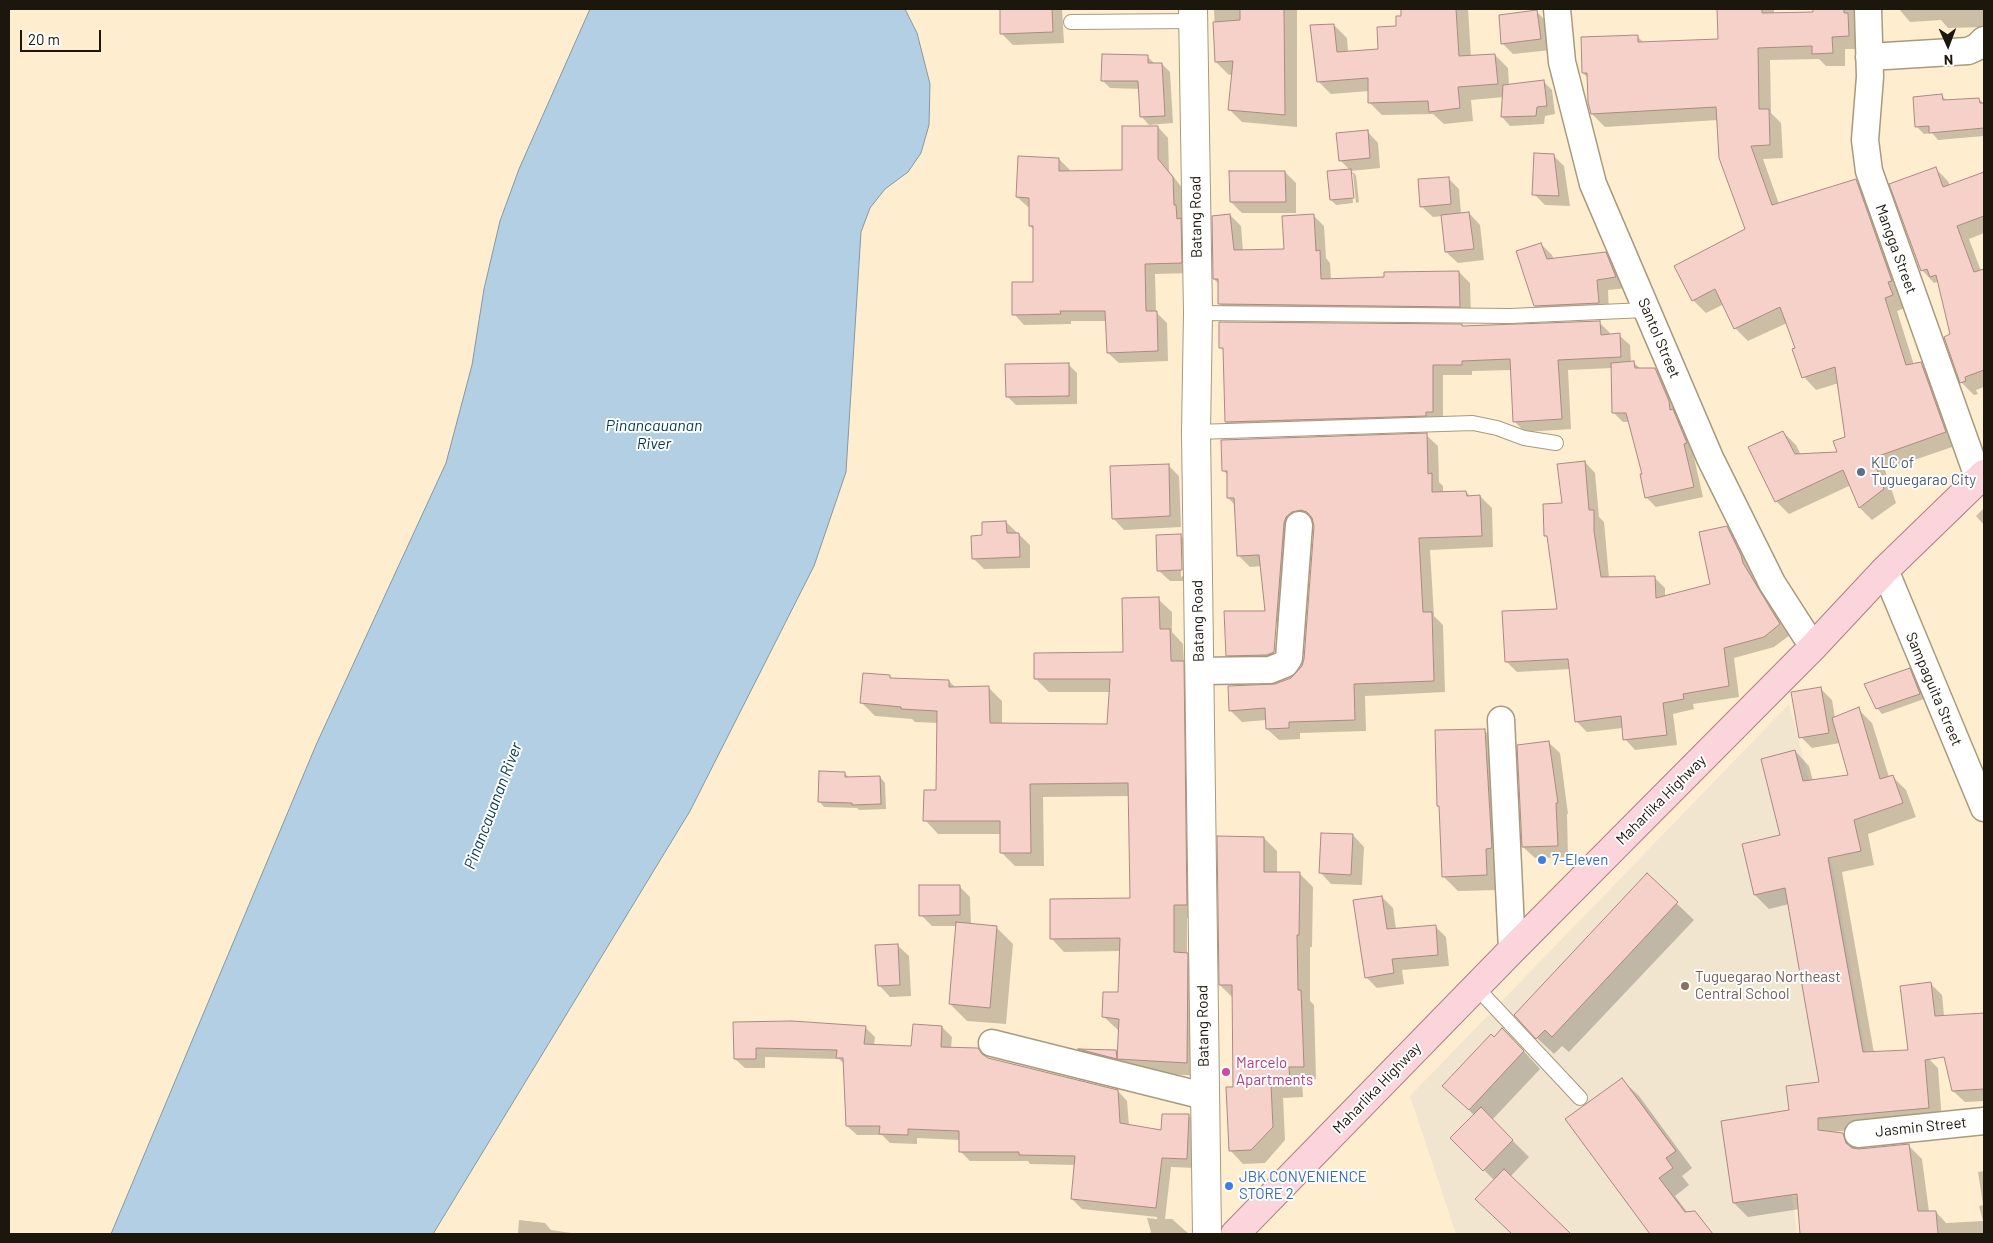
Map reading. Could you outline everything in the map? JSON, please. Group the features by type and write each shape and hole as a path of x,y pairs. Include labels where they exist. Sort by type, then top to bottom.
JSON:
{"main road":[{"name":"Maharlika Highway","path":"1235,1234 1512,950 1813,647 1885,570 1981,477"}],"street":[{"name":"Santol Street","path":"1557,9 1562,62 1593,184 1710,458 1772,583 1813,647"},
{"name":"Mangga Street","path":"1868,9 1869,57 1865,140 1869,171 1981,477"},
{"name":"Batang Road","path":"1193,15 1198,313 1196,432 1207,1234"},
{"path":"1869,57 1968,51 1977,47 1984,40"},
{"path":"1199,671 1270,670 1285,664 1289,658 1299,525"},
{"name":"Sampaguita Street","path":"1885,570 1984,808"},
{"path":"1501,720 1512,950"},
{"path":"992,1043 1204,1096"},
{"name":"Jasmin Street","path":"1858,1134 1984,1121"}],"lane":[{"path":"1071,22 1193,15"},
{"path":"1198,313 1510,316 1646,310"},
{"path":"1196,432 1473,423 1497,428 1524,438 1556,443"},
{"path":"1476,987 1580,1098"}],"shaded area":[{"name":"Tuguegarao Northeast Central School","path":"1789,704 1835,877 1876,1112 1783,1126 1797,1234 1456,1234 1410,1096"}],"water":[{"name":"Pinancauanan River","path":"590,9 905,9 917,33 930,84 929,125 921,153 908,172 885,189 870,208 861,232 846,472 814,566 690,811 433,1234 111,1234 316,745 446,463 472,365 484,289 500,221 519,169"}],"building":[{"path":"1000,9 1052,9 1053,32 1000,34"},
{"path":"1240,9 1284,9 1285,115 1228,110 1233,61 1215,62 1213,22 1240,20"},
{"path":"1401,9 1456,9 1459,56 1495,54 1498,84 1458,87 1460,108 1429,112 1428,101 1368,103 1368,78 1317,82 1310,25 1334,24 1337,52 1378,49 1377,27 1396,26 1396,16 1401,16"},
{"path":"1717,9 1762,9 1762,13 1813,12 1813,9 1844,9 1844,13 1848,13 1849,36 1832,37 1833,53 1812,54 1812,46 1758,48 1759,109 1769,109 1770,145 1751,146 1772,205 1856,179 1892,281 1888,282 1893,295 1885,298 1906,365 1921,362 1946,432 1873,458 1884,489 1859,508 1843,470 1775,502 1748,447 1783,431 1795,454 1837,452 1833,441 1845,437 1835,367 1802,378 1792,349 1795,348 1780,307 1734,329 1715,289 1692,301 1674,266 1745,229 1719,158 1716,107 1591,114 1588,102 1587,73 1582,73 1581,37 1638,35 1638,42 1718,39"},
{"path":"1537,10 1541,39 1501,44 1499,15"},
{"path":"1102,54 1148,55 1148,63 1162,63 1165,116 1140,117 1138,81 1101,81"},
{"path":"1544,80 1547,106 1537,107 1536,116 1501,117 1503,85"},
{"path":"1942,94 1943,100 1979,98 1980,103 1984,103 1984,128 1929,133 1929,126 1915,127 1913,97"},
{"path":"1122,126 1158,126 1158,159 1173,177 1174,205 1176,205 1177,219 1181,218 1182,263 1145,264 1146,311 1157,311 1158,351 1107,353 1105,311 1060,311 1061,314 1012,315 1012,282 1033,282 1033,226 1029,226 1029,198 1016,197 1018,156 1059,158 1059,171 1122,170"},
{"path":"1368,130 1370,158 1339,161 1336,133"},
{"path":"1534,153 1554,154 1559,196 1532,195"},
{"path":"1936,167 1943,187 1984,172 1984,216 1957,226 1974,272 1984,269 1984,370 1965,377 1966,381 1960,383 1944,337 1950,334 1936,275 1930,277 1927,269 1921,271 1889,184"},
{"path":"1351,169 1354,198 1330,200 1327,171"},
{"path":"1229,171 1285,171 1286,202 1230,202"},
{"path":"1449,177 1451,204 1420,207 1418,179"},
{"path":"1469,212 1474,249 1445,252 1441,215"},
{"path":"1230,214 1234,250 1284,249 1282,216 1314,214 1316,251 1320,250 1321,279 1384,277 1384,272 1459,271 1460,307 1218,304 1218,279 1213,279 1212,216"},
{"path":"1541,243 1547,259 1606,252 1616,277 1597,280 1599,303 1534,306 1516,251"},
{"path":"1600,321 1601,335 1620,333 1621,357 1558,360 1562,419 1513,422 1510,359 1462,361 1462,365 1433,365 1433,412 1426,412 1426,416 1225,422 1223,348 1219,348 1219,322 1462,324 1462,326"},
{"path":"1634,361 1635,368 1655,368 1669,401 1670,410 1673,409 1687,443 1684,444 1694,487 1645,498 1640,474 1642,474 1626,413 1612,413 1611,363"},
{"path":"1069,363 1069,396 1006,397 1005,364"},
{"path":"1427,433 1428,474 1432,473 1432,492 1466,491 1467,496 1480,495 1482,536 1419,538 1423,612 1432,612 1434,681 1354,684 1355,720 1289,722 1289,728 1266,729 1265,708 1229,711 1228,686 1275,684 1291,678 1302,666 1314,526 1312,518 1307,512 1301,510 1292,512 1286,517 1284,523 1274,652 1267,655 1226,656 1224,611 1265,611 1259,555 1237,556 1234,498 1227,498 1227,471 1222,471 1221,440"},
{"path":"1585,461 1589,510 1594,510 1594,531 1601,577 1655,576 1656,598 1710,584 1699,532 1727,526 1743,563 1780,624 1764,637 1724,648 1729,686 1683,694 1684,699 1663,703 1667,735 1623,740 1621,716 1575,722 1568,659 1505,662 1502,611 1557,609 1547,536 1544,536 1543,504 1562,503 1557,464"},
{"path":"1169,464 1170,516 1112,519 1110,466"},
{"path":"1006,521 1007,533 1019,533 1020,557 972,559 971,536 982,535 982,522"},
{"path":"1181,534 1182,570 1157,571 1156,535"},
{"path":"1159,597 1160,629 1170,629 1171,661 1184,661 1187,905 1174,905 1174,952 1188,953 1187,1063 1117,1059 1119,1019 1102,1017 1103,992 1118,992 1120,938 1050,939 1050,899 1130,898 1128,783 1030,784 1031,853 1000,853 1000,821 923,821 924,790 936,790 937,711 901,709 901,707 860,703 863,673 890,675 890,678 949,680 949,687 989,686 990,723 1107,724 1110,679 1034,679 1034,653 1123,652 1122,598"},
{"path":"1910,668 1920,694 1876,709 1864,684"},
{"path":"1821,687 1829,733 1799,738 1791,692"},
{"path":"1859,707 1880,779 1893,775 1903,803 1854,820 1861,851 1828,858 1863,1052 1908,1050 1900,986 1931,982 1935,1016 1984,1013 1984,1089 1952,1091 1944,1057 1925,1060 1929,1108 1818,1118 1818,1130 1843,1133 1846,1143 1852,1148 1909,1144 1918,1211 1936,1211 1938,1234 1800,1234 1797,1194 1733,1203 1721,1121 1789,1110 1786,1086 1819,1082 1785,888 1754,895 1742,844 1780,835 1761,759 1795,750 1803,781 1848,775 1832,718"},
{"path":"1485,729 1492,848 1486,849 1487,875 1442,877 1439,806 1437,806 1435,730"},
{"path":"1549,741 1558,803 1556,803 1558,846 1522,847 1517,745"},
{"path":"819,771 845,772 845,777 880,776 881,804 852,805 852,803 818,802"},
{"path":"1321,833 1353,834 1351,875 1319,873"},
{"path":"1217,836 1264,837 1264,872 1300,872 1299,935 1297,935 1298,990 1301,990 1304,1067 1289,1067 1290,1084 1271,1085 1273,1127 1251,1150 1229,1151 1226,1087 1233,1087 1232,985 1219,985"},
{"path":"1647,873 1678,902 1552,1037 1545,1030 1536,1039 1514,1015"},
{"path":"919,885 960,885 960,915 919,916"},
{"path":"1382,896 1387,929 1436,925 1438,955 1392,959 1394,973 1365,978 1353,900"},
{"path":"956,922 997,926 990,1008 949,1004"},
{"path":"898,944 900,985 878,986 875,945"},
{"path":"792,1021 866,1026 864,1044 911,1046 913,1024 942,1026 941,1047 978,1048 988,1058 1118,1090 1120,1123 1161,1130 1162,1114 1189,1114 1187,1159 1162,1158 1156,1208 1071,1199 1075,1156 1019,1155 1019,1152 959,1152 959,1131 908,1129 908,1135 879,1134 880,1126 846,1126 843,1058 836,1058 837,1050 756,1048 756,1059 734,1059 733,1022"},
{"path":"1502,1028 1524,1051 1469,1110 1442,1086 1491,1034 1494,1037"},
{"path":"1078,1049 1116,1050 1117,1059"},
{"path":"1622,1078 1676,1151 1666,1158 1673,1168 1659,1178 1685,1212 1695,1211 1713,1234 1650,1234 1565,1119"},
{"path":"1481,1107 1513,1140 1483,1171 1450,1138"},
{"path":"1504,1169 1571,1234 1512,1234 1475,1199"}],"place":[{"name":"KLC of Tuguegarao City","path":"1861,472"},
{"name":"7-Eleven","path":"1542,860"},
{"name":"Tuguegarao Northeast Central School","path":"1685,986"},
{"name":"Marcelo Apartments","path":"1226,1072"},
{"name":"JBK CONVENIENCE STORE 2","path":"1229,1186"}]}
